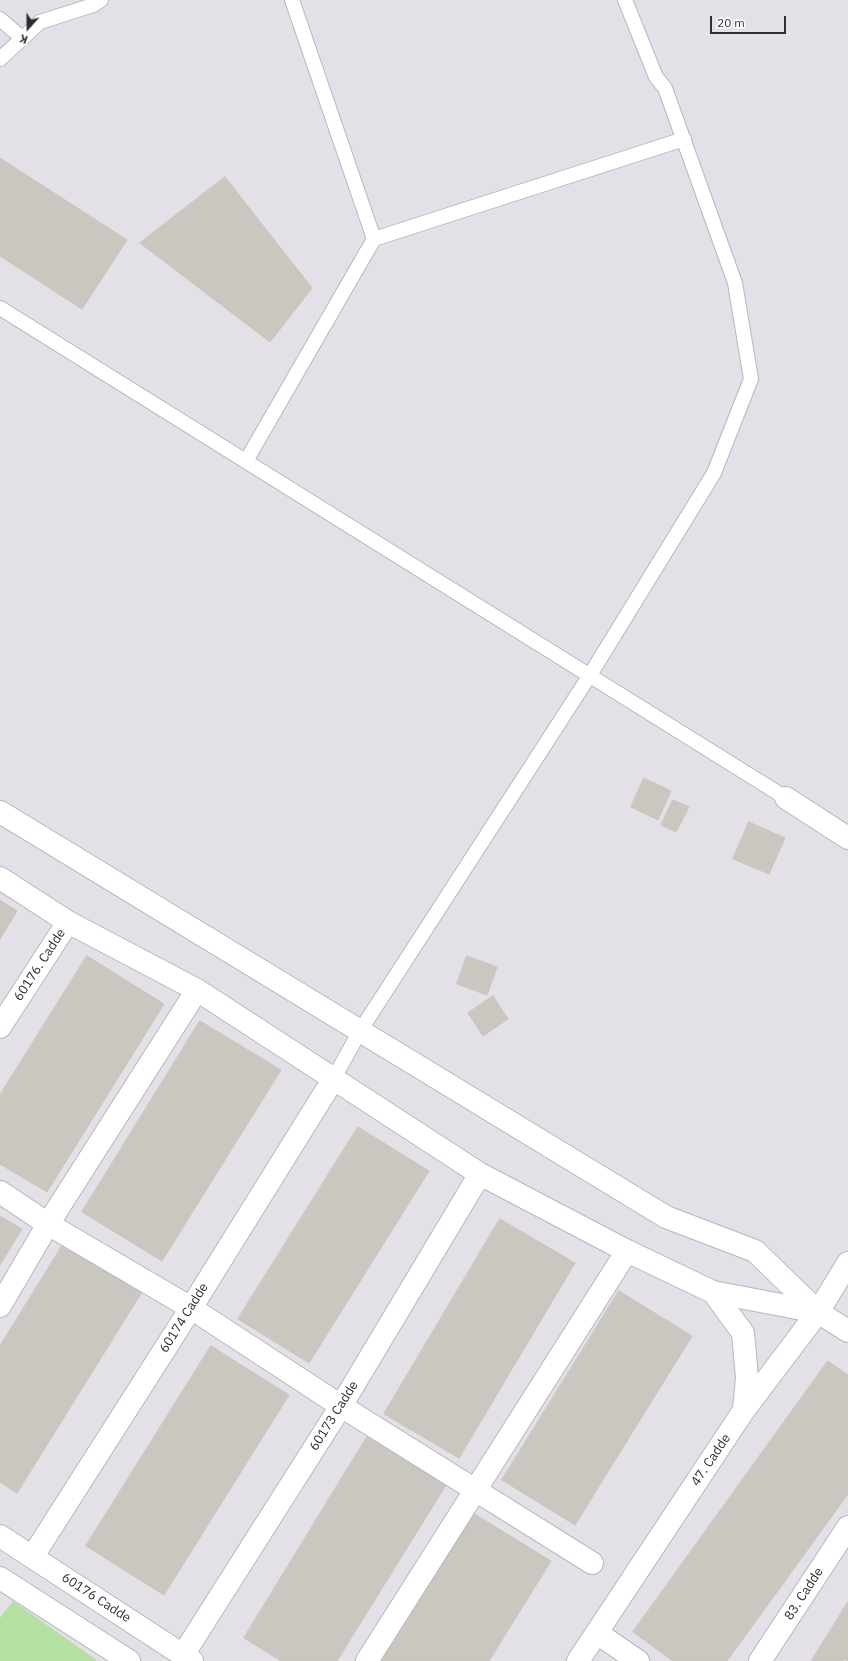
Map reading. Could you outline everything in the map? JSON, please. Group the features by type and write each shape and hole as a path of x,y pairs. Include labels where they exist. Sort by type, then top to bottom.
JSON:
{"street":[{"path":"786,798 848,838"},
{"path":"0,812 666,1217 755,1251 818,1312 848,1331"},
{"path":"0,878 68,922 197,990 480,1174 627,1251 713,1292 818,1312"},
{"name":"60176. Cadde","path":"0,1027 68,922"},
{"path":"0,1306 48,1224 197,990"},
{"name":"60174 Cadde","path":"33,1556 191,1308 334,1078"},
{"name":"60173 Cadde","path":"188,1658 480,1174"},
{"path":"0,1192 48,1224 191,1308 341,1406 592,1563"},
{"path":"367,1661 627,1251"},
{"name":"47. Cadde","path":"578,1661 744,1410 818,1312 848,1263"},
{"path":"713,1292 743,1332 747,1378 744,1410"},
{"name":"83. Cadde","path":"760,1661 848,1527"},
{"name":"60176 Cadde","path":"0,1536 188,1658"},
{"path":"0,1578 129,1661"},
{"path":"597,1633 638,1661"}],"lane":[{"path":"0,59 40,22 93,5 101,0"},
{"path":"292,0 374,239"},
{"path":"334,1078 360,1031 590,675 714,473 751,379 735,283 666,88 656,77 625,0"},
{"path":"0,19 22,38"},
{"path":"246,461 374,239 684,139"},
{"path":"0,308 786,798"}],"shaded area":[{"path":"0,0 848,0 848,1661 0,1661"}],"green space":[{"path":"13,1601 98,1661 0,1661 0,1618"}],"building":[{"path":"0,158 127,240 82,309 0,256"},
{"path":"225,177 312,288 270,342 140,243"},
{"path":"644,778 671,791 658,820 631,807"},
{"path":"673,800 689,807 676,832 661,825"},
{"path":"749,822 785,838 769,874 733,859"},
{"path":"0,900 17,911 0,939"},
{"path":"87,956 164,1004 47,1192 0,1164 0,1095"},
{"path":"467,956 497,967 487,995 457,984"},
{"path":"493,996 508,1019 483,1036 468,1013"},
{"path":"200,1021 281,1070 162,1261 82,1212"},
{"path":"358,1127 429,1171 309,1363 238,1319"},
{"path":"0,1216 22,1229 0,1265"},
{"path":"500,1219 575,1263 459,1458 384,1414"},
{"path":"64,1243 142,1292 17,1493 0,1482 0,1346"},
{"path":"619,1291 692,1336 575,1525 502,1480"},
{"path":"211,1346 289,1395 164,1595 86,1546"},
{"path":"828,1361 848,1375 848,1494 727,1661 673,1661 633,1632"},
{"path":"367,1437 446,1485 337,1661 281,1661 244,1638"},
{"path":"473,1513 551,1561 489,1661 382,1661"},
{"path":"848,1602 848,1661 844,1659 843,1661 812,1660"}]}
